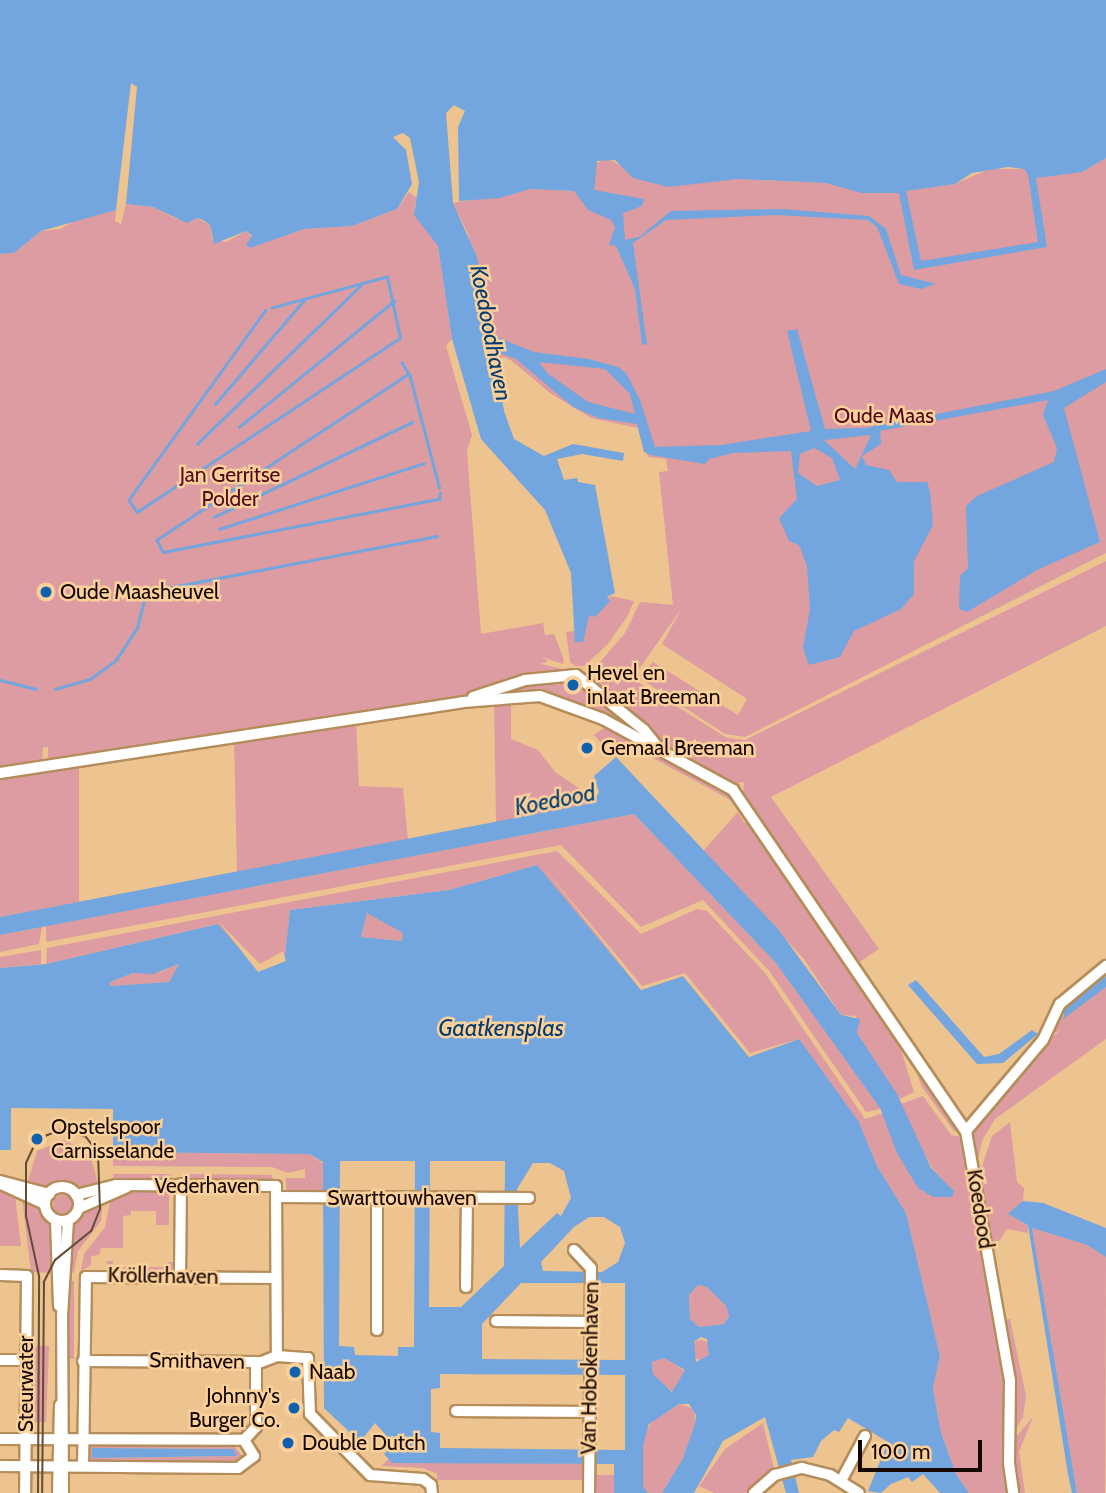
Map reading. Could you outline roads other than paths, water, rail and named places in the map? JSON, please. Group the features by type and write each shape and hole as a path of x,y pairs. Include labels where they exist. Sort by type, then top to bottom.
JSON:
{"street":[{"path":"463,702 525,680 576,675 644,730 659,749"},
{"name":"Koedood","path":"0,773 463,702 518,696 554,699 659,749 733,790 966,1130 1010,1381 1009,1463 1013,1493"},
{"path":"966,1130 1043,1040 1059,1004 1106,966"},
{"path":"0,1183 47,1199 56,1220 62,1316"},
{"path":"180,1276 181,1184"},
{"name":"Vederhaven","path":"76,1195 128,1186 181,1184 276,1186 276,1197"},
{"name":"Vederhaven","path":"79,1208 128,1186"},
{"path":"47,1199 63,1187 76,1195 79,1208 68,1220 62,1316 63,1493"},
{"name":"Swarttouwhaven","path":"276,1197 524,1198"},
{"name":"Smithaven","path":"83,1361 256,1362 277,1356 276,1197"},
{"path":"377,1198 377,1330"},
{"path":"466,1287 467,1198"},
{"path":"56,1220 68,1220"},
{"name":"Van Hobokenhaven","path":"574,1250 591,1270 589,1493"},
{"name":"Steurwater","path":"0,1275 27,1276 25,1493"},
{"name":"Kröllerhaven","path":"83,1466 86,1277 276,1278"},
{"path":"496,1321 590,1322"},
{"path":"277,1356 308,1358 310,1414 370,1475 423,1479 432,1485 432,1493"},
{"path":"0,1360 25,1360"},
{"path":"0,1439 244,1440 256,1427 256,1362"},
{"path":"456,1410 590,1412"},
{"path":"841,1480 865,1436"},
{"path":"0,1466 238,1468 254,1456 244,1440"},
{"path":"58,1493 61,1466"},
{"path":"754,1493 780,1473 793,1469 812,1469 841,1480 859,1493"}],"water":[{"name":"Koedoodhaven","path":"0,0 1106,0 1106,158 1082,172 1036,178 1047,247 914,270 899,193 861,193 826,183 738,179 668,187 633,178 615,160 597,161 594,190 644,199 642,206 623,213 625,240 639,237 671,211 783,209 869,216 886,229 901,275 936,284 921,289 899,284 877,227 868,220 776,215 666,220 633,243 647,345 642,344 635,289 616,246 609,245 615,227 611,220 588,210 574,191 530,189 500,198 459,201 458,127 465,111 454,105 446,113 453,203 477,257 492,335 534,352 589,359 618,367 626,373 640,400 655,447 721,445 811,431 787,331 797,329 825,429 865,428 1054,391 1106,369 1106,382 1064,408 1100,542 1039,569 967,612 959,609 960,576 968,568 966,506 977,496 1054,462 1057,448 1043,415 1048,400 880,431 881,444 862,456 866,465 889,470 897,482 927,482 930,491 933,525 914,561 914,594 901,609 854,631 840,657 809,665 803,648 810,609 807,566 799,545 789,541 779,518 797,499 791,451 733,453 709,459 705,464 651,455 644,452 637,424 598,418 573,407 516,359 500,353 496,358 504,411 514,439 544,456 573,444 624,453 623,461 582,454 557,459 564,480 577,478 578,482 595,485 615,593 607,597 610,601 595,617 589,615 583,642 575,642 571,573 545,510 481,439 452,339 438,246 414,215 419,182 410,138 403,133 393,137 406,150 412,184 397,209 352,226 304,229 250,248 246,245 252,236 246,231 214,244 210,225 203,220 197,218 187,223 153,207 126,204 137,87 131,83 116,210 41,231 14,253 0,254","holes":["1008,167 1024,169 1028,175 1038,242 921,261 906,191 955,184 972,173","539,362 605,369 630,394 635,414 588,402 547,373","871,435 855,469 824,440","814,448 832,458 840,480 817,486 798,473 800,454"]},
{"path":"616,757 778,929 841,1015 860,1019 857,1033 897,1094 931,1168 954,1191 952,1197 933,1197 918,1188 897,1153 880,1108 776,963 634,814 0,935 0,917 593,803 599,792 594,776"},
{"name":"Gaatkensplas","path":"537,865 641,990 683,976 749,1057 799,1039 859,1122 877,1166 906,1213 940,1356 933,1388 941,1433 956,1474 969,1493 940,1493 923,1474 912,1482 908,1477 891,1484 881,1493 868,1491 888,1442 848,1418 839,1432 834,1430 821,1441 813,1457 791,1460 799,1493 786,1493 765,1417 723,1441 694,1493 662,1493 682,1460 695,1424 696,1415 689,1404 679,1404 649,1424 643,1445 643,1487 648,1493 614,1493 614,1464 392,1463 384,1454 394,1444 375,1423 360,1442 324,1408 323,1162 309,1154 113,1152 113,1109 11,1108 11,1150 0,1150 0,968 46,964 218,924 255,966 285,955 290,910 449,890","holes":["367,913 403,933 402,941 361,937","179,964 169,982 110,986 110,982 133,973 153,974","340,1161 415,1161 414,1347 398,1347 398,1356 355,1355 354,1347 339,1346","430,1161 505,1161 504,1266 461,1307 429,1307","533,1163 550,1163 564,1171 571,1198 561,1216 557,1213 520,1248 517,1189","589,1217 604,1217 620,1227 625,1243 618,1262 602,1272 543,1271 541,1262 574,1227","521,1283 625,1283 625,1360 482,1359 482,1324","698,1285 707,1287 726,1306 729,1316 724,1324 699,1327 690,1319 689,1295","701,1337 707,1339 709,1355 696,1362 694,1342","664,1358 685,1370 672,1392 653,1374 652,1362","440,1374 625,1375 625,1450 440,1448 440,1433 431,1432 431,1389 440,1388"]},
{"path":"1106,976 1106,987 1063,1019 1065,1008"},
{"path":"916,980 984,1057 999,1054 1032,1030 1038,1034 1003,1063 977,1064 908,985"},
{"path":"1023,1201 1043,1203 1106,1228 1106,1257 1087,1245 1032,1228 1077,1493 1072,1493 1068,1474 1028,1225 1008,1214"},
{"path":"92,1448 234,1449 237,1456 92,1458"}],"waterway":[{"path":"266,310 129,500 137,512 400,338 387,277 272,308"},
{"path":"197,444 360,286"},
{"path":"215,404 305,299"},
{"path":"239,427 394,301"},
{"path":"402,362 409,374"},
{"path":"439,488 409,374 157,540 163,552 439,499 440,493"},
{"path":"214,517 412,422"},
{"path":"219,529 424,463"},
{"path":"55,689 90,679 116,660 137,628 146,592 437,536"},
{"path":"0,680 36,689"}],"tram line":[{"path":"38,1493 39,1276 26,1216 26,1163 37,1139 63,1129 86,1137 98,1153 100,1209 91,1231 55,1260 44,1282 42,1493"}],"place":[{"name":"Oude Maasheuvel","path":"46,592"},
{"name":"Hevel en inlaat Breeman","path":"573,685"},
{"name":"Gemaal Breeman","path":"587,748"},
{"name":"Opstelspoor Carnisselande","path":"37,1139"},
{"name":"Naab","path":"295,1372"},
{"name":"Johnny's Burger Co.","path":"294,1408"},
{"name":"Double Dutch","path":"288,1443"}],"park label":[{"name":"Oude Maas","path":"884,416"},
{"name":"Jan Gerritse Polder","path":"230,487"}]}
